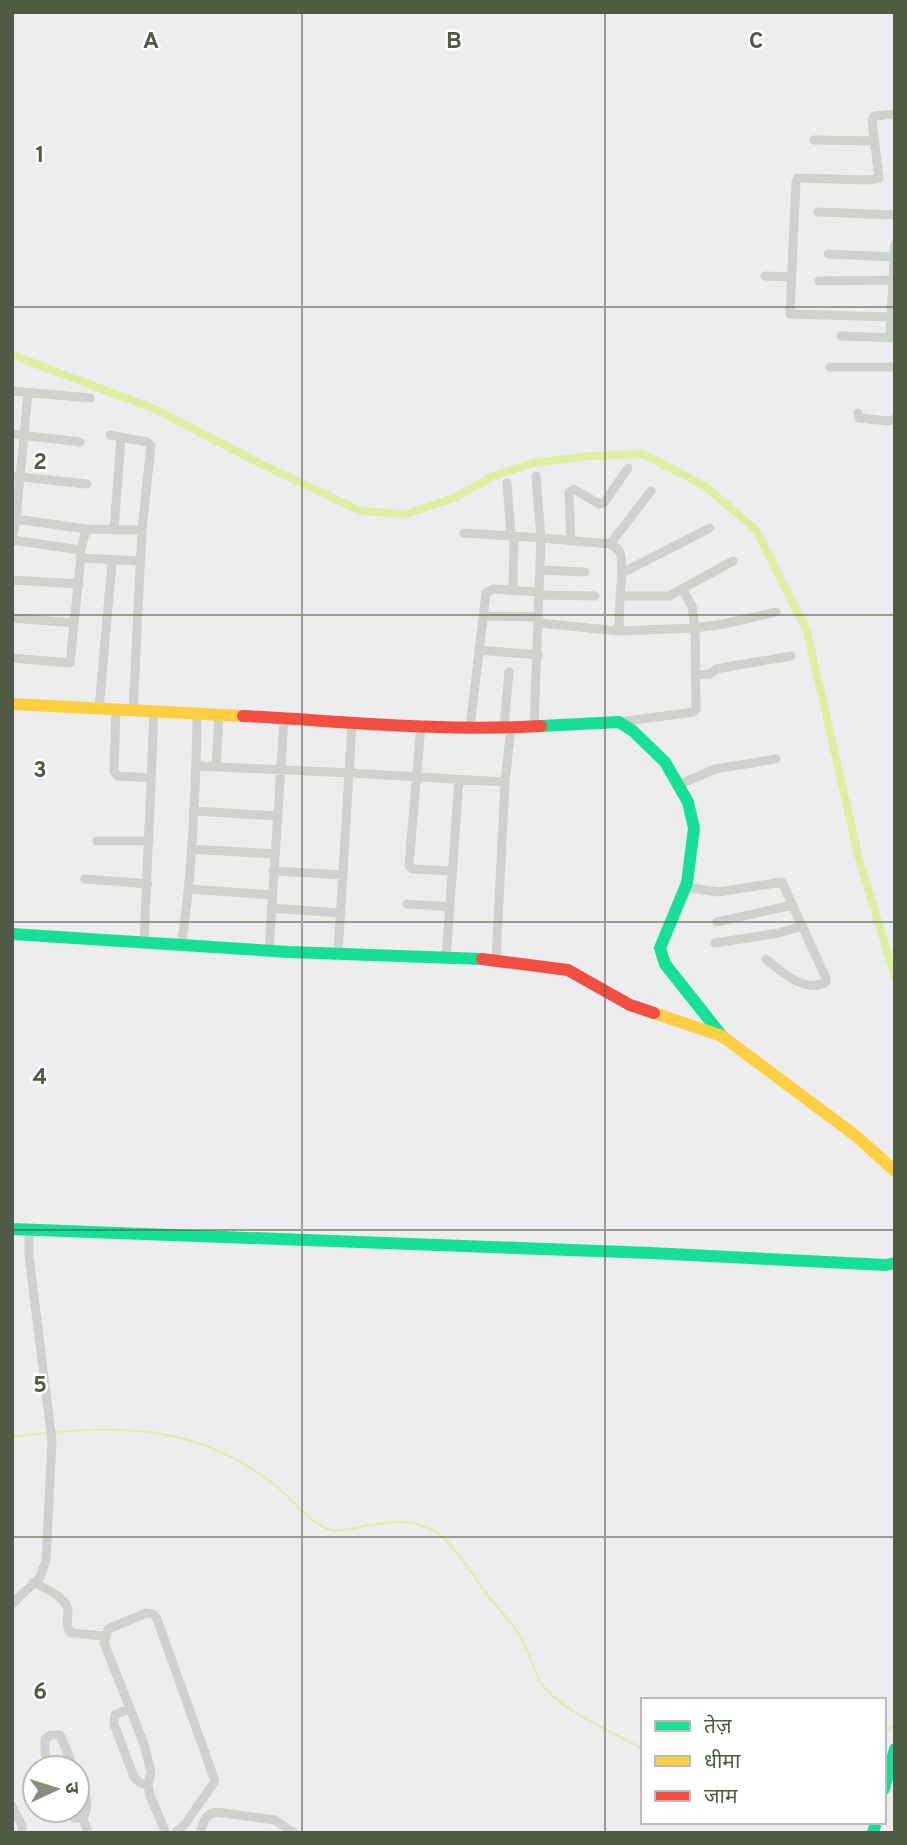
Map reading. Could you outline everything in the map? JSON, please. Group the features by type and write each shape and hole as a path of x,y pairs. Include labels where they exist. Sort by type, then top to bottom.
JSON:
{"street":[{"path":"891,317 789,314 798,178 879,178 872,121 874,116 895,114"},
{"path":"814,140 874,141"},
{"path":"818,212 895,215"},
{"path":"841,336 892,338 895,244"},
{"path":"828,254 894,257"},
{"path":"765,276 790,277"},
{"path":"819,281 893,280"},
{"path":"830,367 895,367"},
{"path":"12,391 90,398"},
{"path":"28,393 17,435 12,540 81,553 85,560 140,561"},
{"path":"858,413 859,418 889,421 895,419"},
{"path":"17,435 80,442"},
{"path":"110,435 147,442 150,445 140,561 133,711"},
{"path":"114,530 121,437"},
{"path":"571,541 569,492 574,489 598,504 604,503 628,468"},
{"path":"534,726 541,538 536,476"},
{"path":"16,477 87,484"},
{"path":"507,483 513,536 513,591"},
{"path":"610,544 651,491"},
{"path":"14,519 86,529 142,530"},
{"path":"622,573 710,528"},
{"path":"12,659 70,663 81,553 86,529"},
{"path":"464,533 610,544 618,548 622,573 619,631"},
{"path":"620,596 668,596 733,561"},
{"path":"99,709 113,562"},
{"path":"540,570 585,572"},
{"path":"12,580 79,584"},
{"path":"12,704 352,723 507,728 619,722 694,712 695,628 692,606 683,590"},
{"path":"470,727 487,591 595,596"},
{"path":"483,616 539,620 619,631 695,628 776,612"},
{"path":"12,618 74,623"},
{"path":"479,650 538,655"},
{"path":"696,676 791,656"},
{"path":"496,960 509,672"},
{"path":"116,710 114,772 118,776 151,778"},
{"path":"144,944 154,712"},
{"path":"181,946 191,849 197,714"},
{"path":"216,767 219,716"},
{"path":"269,951 284,719"},
{"path":"619,722 634,731 665,762 688,802 694,828 685,887 660,948 664,964 722,1036 856,1136 895,1171"},
{"path":"338,954 352,723"},
{"path":"421,725 409,865 412,869 452,871"},
{"path":"678,785 715,769 776,760"},
{"path":"196,766 505,782"},
{"path":"446,958 459,780"},
{"path":"193,811 277,816"},
{"path":"97,841 149,841"},
{"path":"191,849 275,853"},
{"path":"273,871 344,875"},
{"path":"85,879 148,884"},
{"path":"685,887 718,892 782,882 826,982 814,986 800,983 766,959"},
{"path":"188,889 272,895"},
{"path":"407,904 450,907"},
{"path":"717,922 793,905"},
{"path":"271,908 341,913"},
{"path":"715,943 779,933 802,926"},
{"path":"12,934 269,951 496,960 568,970 630,1005 722,1036"},
{"path":"12,1229 651,1253 875,1265 895,1263"},
{"path":"12,1604 40,1577 46,1561 52,1441 29,1256 29,1230"},
{"path":"34,1582 65,1602 68,1611 66,1624 71,1633 104,1636"},
{"path":"166,1833 150,1796 151,1772 144,1744 106,1651 104,1636 108,1629 146,1613 153,1614 157,1619 214,1774 214,1785 175,1833"},
{"path":"129,1709 114,1715 114,1724 134,1777 140,1783 149,1785"},
{"path":"45,1754 44,1739 60,1735 69,1754"},
{"path":"886,1782 895,1749"},
{"path":"12,1807 22,1825 22,1833"},
{"path":"200,1833 209,1813 216,1812 275,1820 294,1833"}],"waterway":[{"path":"12,355 155,409 263,465 361,511 406,514 456,497 493,476 533,463 590,456 643,454 705,486 756,530 807,631 859,859 895,977"},
{"path":"55,1432 113,1429 168,1435 195,1442 246,1465 278,1488 312,1520 328,1529 342,1530 394,1522 414,1523 432,1530 457,1552 518,1632 544,1687 577,1714 641,1748"},
{"path":"12,1437 46,1433"},
{"path":"886,1729 895,1726"}],"traffic: fast":[{"path":"541,726 619,722 633,731 665,762 688,802 694,828 687,883 660,948 665,964 722,1036"},
{"path":"12,934 289,952 482,959"},
{"path":"12,1229 651,1253 886,1265 895,1263"},
{"path":"886,1782 895,1749"},
{"path":"873,1833 875,1824"}],"traffic: slow":[{"path":"12,704 243,716"},
{"path":"654,1013 722,1036 856,1136 895,1171"}],"traffic: jam":[{"path":"243,716 429,727 541,726"},
{"path":"482,959 568,970 630,1005 654,1013"}]}
